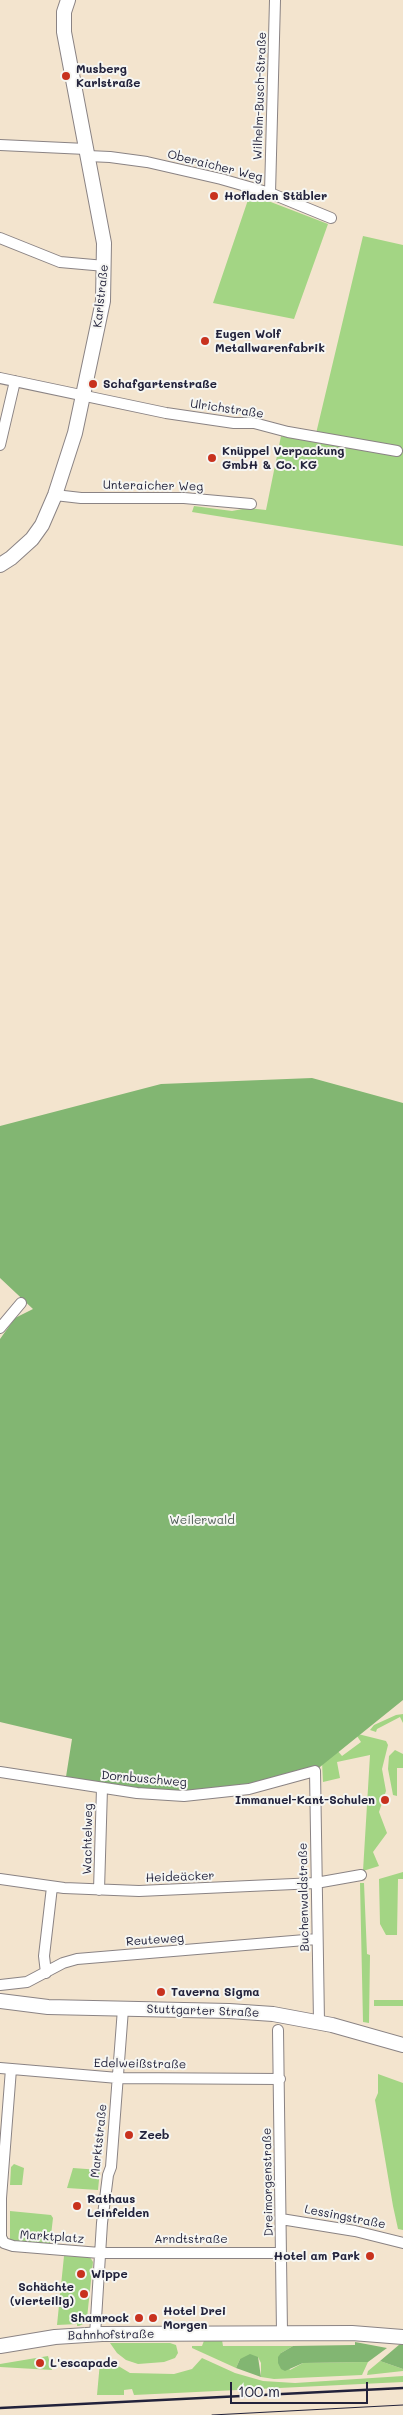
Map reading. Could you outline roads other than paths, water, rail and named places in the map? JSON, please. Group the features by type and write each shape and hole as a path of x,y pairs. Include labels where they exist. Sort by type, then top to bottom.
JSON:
{"main road":[{"name":"Karlstraße","path":"0,565 16,554 32,539 42,525 55,495 74,433 101,314 105,266 102,225 64,32 66,2"},
{"name":"Stuttgarter Straße","path":"0,2001 48,2007 229,2011 273,2014 319,2022 403,2045"},
{"name":"Bahnhofstraße","path":"0,2346 55,2336 94,2335 352,2333 403,2337"}],"street":[{"name":"Wilhelm-Busch-Straße","path":"270,193 275,0"},
{"name":"Oberaicher Weg","path":"0,146 87,153 162,166 270,193 331,218"},
{"path":"0,238 60,262 105,266"},
{"path":"0,378 83,396"},
{"path":"0,445 15,381"},
{"name":"Ulrichstraße","path":"83,396 183,415 254,423 288,432 397,451"},
{"name":"Unteraicher Weg","path":"55,495 81,498 184,498 251,504"},
{"path":"0,1328 21,1303"},
{"name":"Dornbuschweg","path":"0,1772 102,1788 170,1796 215,1795 270,1785 315,1771"},
{"name":"Buchenwaldstraße","path":"315,1771 319,2022"},
{"name":"Wachtelweg","path":"100,1890 102,1788"},
{"name":"Heideäcker","path":"0,1879 52,1887 100,1890 169,1890 316,1883 361,1875"},
{"path":"46,1973 44,1956 52,1887"},
{"name":"Reuteweg","path":"0,1985 20,1984 46,1973 63,1963 78,1959 317,1939"},
{"name":"Marktstraße","path":"94,2335 100,2253 108,2175 111,2167 123,2009"},
{"name":"Dreimorgenstraße","path":"278,2030 282,2334"},
{"name":"Edelweißstraße","path":"0,2068 118,2078 280,2079"},
{"path":"1,2190 11,2069"},
{"name":"Marktplatz","path":"1,2190 1,2237 4,2243 13,2246 100,2253"},
{"name":"Lessingstraße","path":"281,2219 342,2229 403,2243"},
{"name":"Arndtstraße","path":"100,2253 282,2252"}],"tram line":[{"path":"212,2415 403,2405"}],"railway":[{"path":"0,2408 403,2388"}],"place":[{"name":"Musberg Karlstraße","path":"66,76"},
{"name":"Hofladen Stäbler","path":"214,196"},
{"name":"Eugen Wolf Metallwarenfabrik","path":"205,341"},
{"name":"Schafgartenstraße","path":"93,384"},
{"name":"Knüppel Verpackung GmbH & Co. KG","path":"212,458"},
{"name":"Immanuel-Kant-Schulen","path":"385,1800"},
{"name":"Taverna Sigma","path":"161,1992"},
{"name":"Zeeb","path":"129,2135"},
{"name":"Rathaus Leinfelden","path":"77,2206"},
{"name":"Hotel am Park","path":"370,2256"},
{"name":"Wippe","path":"81,2274"},
{"name":"Schächte (vierteilig)","path":"84,2294"},
{"name":"Shamrock","path":"139,2318"},
{"name":"Hotel Drei Morgen","path":"153,2318"},
{"name":"L'escapade","path":"40,2363"}],"park label":[{"name":"Weilerwald","path":"202,1520"}]}
